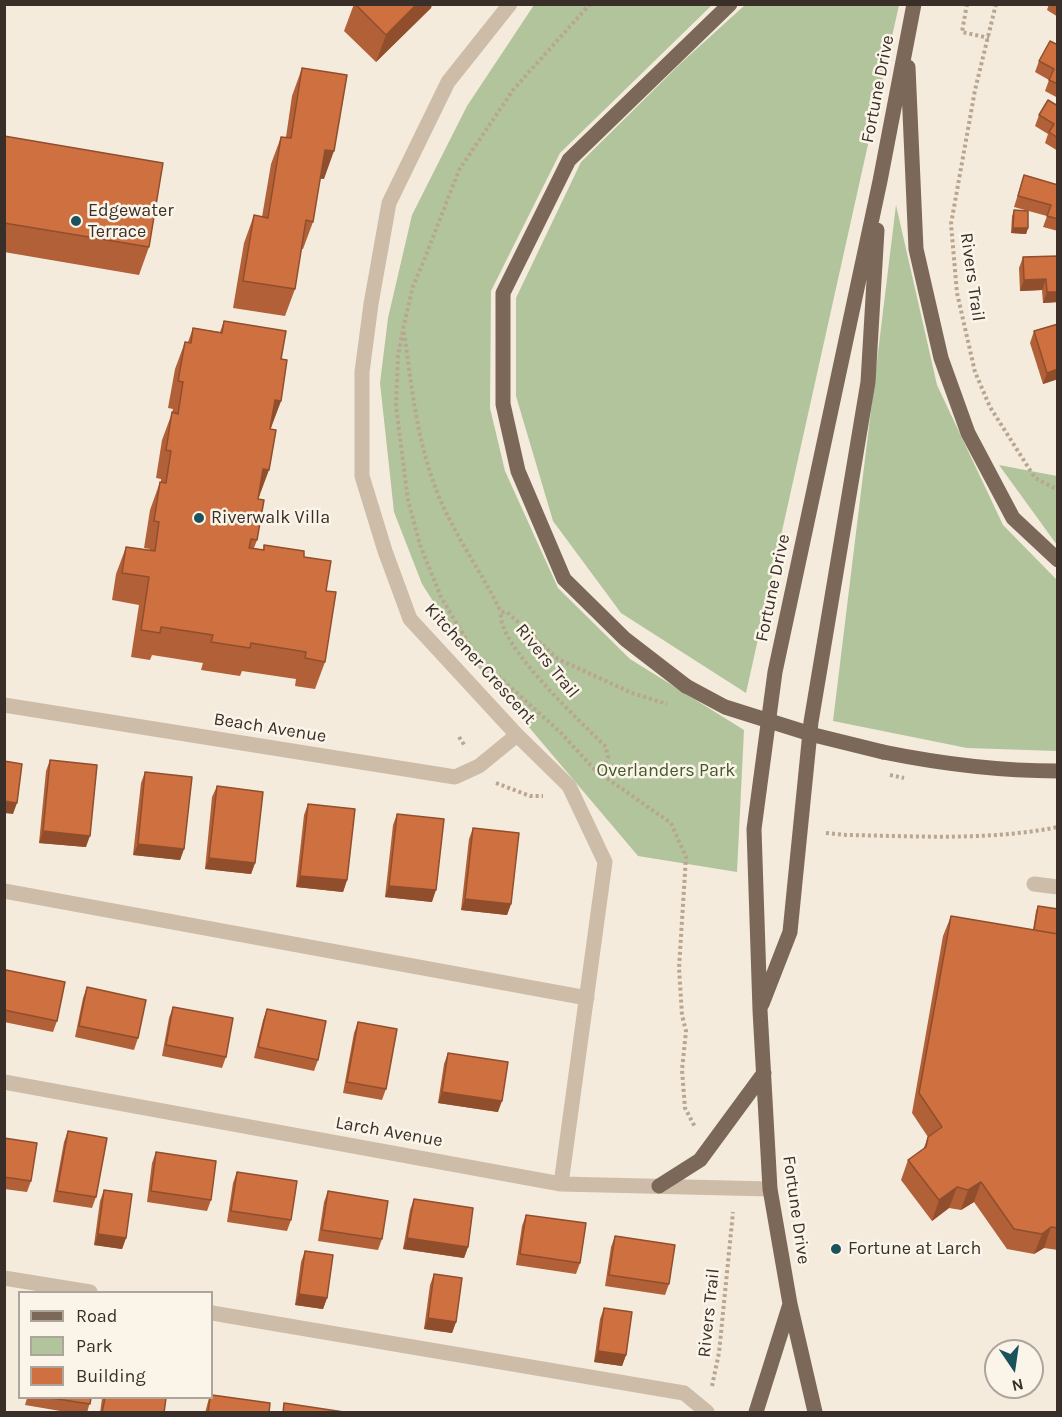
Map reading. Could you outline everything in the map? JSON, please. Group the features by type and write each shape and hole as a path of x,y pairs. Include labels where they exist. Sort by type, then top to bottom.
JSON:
{"main road":[{"path":"730,4 569,159 503,293 503,404 518,471 564,579 625,639 686,686 725,707 814,735 940,764 1027,771 1058,771"},
{"name":"Fortune Drive","path":"815,1413 790,1304 770,1189 760,1010 754,829 775,672 880,181 915,4"},
{"path":"906,41 916,249 941,358 968,433 1013,518 1058,560"},
{"name":"Fortune Drive","path":"760,1010 790,932 810,722 868,382 880,181"},
{"path":"658,1186 700,1160 764,1073"},
{"path":"756,1413 790,1304"}],"street":[{"name":"Kitchener Crescent","path":"510,4 448,82 389,203 371,304 362,372 362,476 385,551 410,619 517,735 569,786 605,862 561,1184"},
{"name":"Beach Avenue","path":"4,705 455,777 479,766 517,735"},
{"path":"1034,884 1058,886"},
{"path":"4,891 586,998"},
{"name":"Larch Avenue","path":"4,1082 561,1184 770,1189"},
{"path":"4,1278 79,1291"},
{"path":"213,1313 684,1393 707,1413"}],"path":[{"path":"967,4 962,32 988,38"},
{"name":"Rivers Trail","path":"996,4 973,99 951,224 957,293 975,372 990,407 1035,478 1058,490"},
{"path":"403,329 419,432 433,483 501,612"},
{"name":"Rivers Trail","path":"595,770 605,764 608,757 606,747 563,704 511,643 501,624 501,612 507,612 558,659 632,693 670,705"},
{"path":"494,782 530,796 552,796"},
{"path":"826,833 969,837 1017,834 1058,827"},
{"name":"Rivers Trail","path":"710,1394 719,1353 733,1216"}],"green space":[{"name":"Overlanders Park","path":"534,5 712,5 560,153 491,291 490,408 505,471 558,588 630,659 744,730 737,872 638,856 467,654 422,584 394,512 380,383 388,318 412,215 467,106"},
{"path":"745,5 899,5 746,693 621,613 553,521 516,396 516,298 581,162 681,63"},
{"path":"896,205 937,385 1003,525 1057,580 1057,751 967,748 833,721"},
{"path":"999,465 1057,476 1057,545"}],"building":[{"path":"355,4 417,4 386,35"},
{"path":"1050,41 1058,45 1058,84 1049,80 1054,69 1039,61"},
{"path":"302,68 347,75 334,151 325,150 313,222 306,220 295,289 243,281 254,215 268,218 281,137 291,138"},
{"path":"1048,100 1058,106 1058,138 1049,132 1054,124 1039,115"},
{"name":"Edgewater Terrace","path":"4,136 163,163 149,247 4,223"},
{"path":"1024,175 1058,185 1058,219 1047,216 1051,205 1018,196"},
{"path":"1014,210 1028,211 1028,228 1013,228"},
{"path":"1058,256 1058,292 1047,292 1046,279 1024,280 1023,257"},
{"name":"Riverwalk Villa","path":"224,321 286,331 281,359 287,360 281,401 275,400 270,429 276,430 269,470 263,469 258,499 264,500 257,540 251,539 249,548 264,550 264,545 304,551 304,557 331,561 326,591 336,592 325,662 305,658 306,652 251,643 250,648 211,642 213,635 161,627 160,633 141,630 149,577 122,573 126,547 155,551 159,522 154,521 160,482 166,483 171,451 166,450 172,412 178,414 183,382 178,381 185,342 191,343 193,328 222,333"},
{"path":"1058,324 1058,369 1047,373 1034,331"},
{"path":"50,760 97,765 90,836 43,831"},
{"path":"4,761 22,764 17,803 4,801"},
{"path":"145,772 192,777 184,849 138,844"},
{"path":"217,786 263,792 255,863 209,858"},
{"path":"308,804 355,809 347,880 300,876"},
{"path":"397,814 444,819 436,890 389,886"},
{"path":"473,828 519,833 511,904 465,899"},
{"path":"1038,906 1058,909 1058,934 1034,930"},
{"path":"951,916 1058,934 1058,1228 1051,1227 1042,1234 1014,1229 981,1182 968,1190 957,1187 939,1200 908,1160 926,1147 928,1137 942,1127 919,1093"},
{"path":"6,970 65,982 57,1021 4,1010"},
{"path":"87,987 146,1000 138,1038 79,1026"},
{"path":"173,1007 233,1018 226,1057 166,1045"},
{"path":"267,1009 326,1021 318,1060 258,1047"},
{"path":"358,1022 397,1029 386,1089 347,1082"},
{"path":"448,1053 508,1062 502,1101 442,1092"},
{"path":"68,1131 107,1138 96,1197 57,1191"},
{"path":"4,1138 37,1143 31,1181 4,1177"},
{"path":"156,1152 216,1161 211,1200 151,1191"},
{"path":"237,1172 297,1181 291,1220 231,1211"},
{"path":"104,1190 132,1194 126,1238 98,1234"},
{"path":"328,1191 388,1201 382,1239 322,1230"},
{"path":"414,1199 473,1208 468,1247 407,1238"},
{"path":"526,1215 586,1223 580,1263 520,1254"},
{"path":"615,1236 675,1245 669,1284 609,1275"},
{"path":"305,1251 333,1255 327,1298 299,1294"},
{"path":"434,1274 462,1278 456,1322 428,1318"},
{"path":"604,1308 632,1312 626,1355 598,1351"},
{"path":"213,1395 270,1403 269,1413 208,1413 210,1399 213,1399"},
{"path":"58,1399 91,1399 90,1404"},
{"path":"105,1399 166,1399 164,1413 102,1413"},
{"path":"284,1403 344,1412 344,1413 283,1413"}],"place":[{"name":"Edgewater Terrace","path":"76,221"},
{"name":"Riverwalk Villa","path":"199,518"},
{"name":"Fortune at Larch","path":"836,1249"}]}
